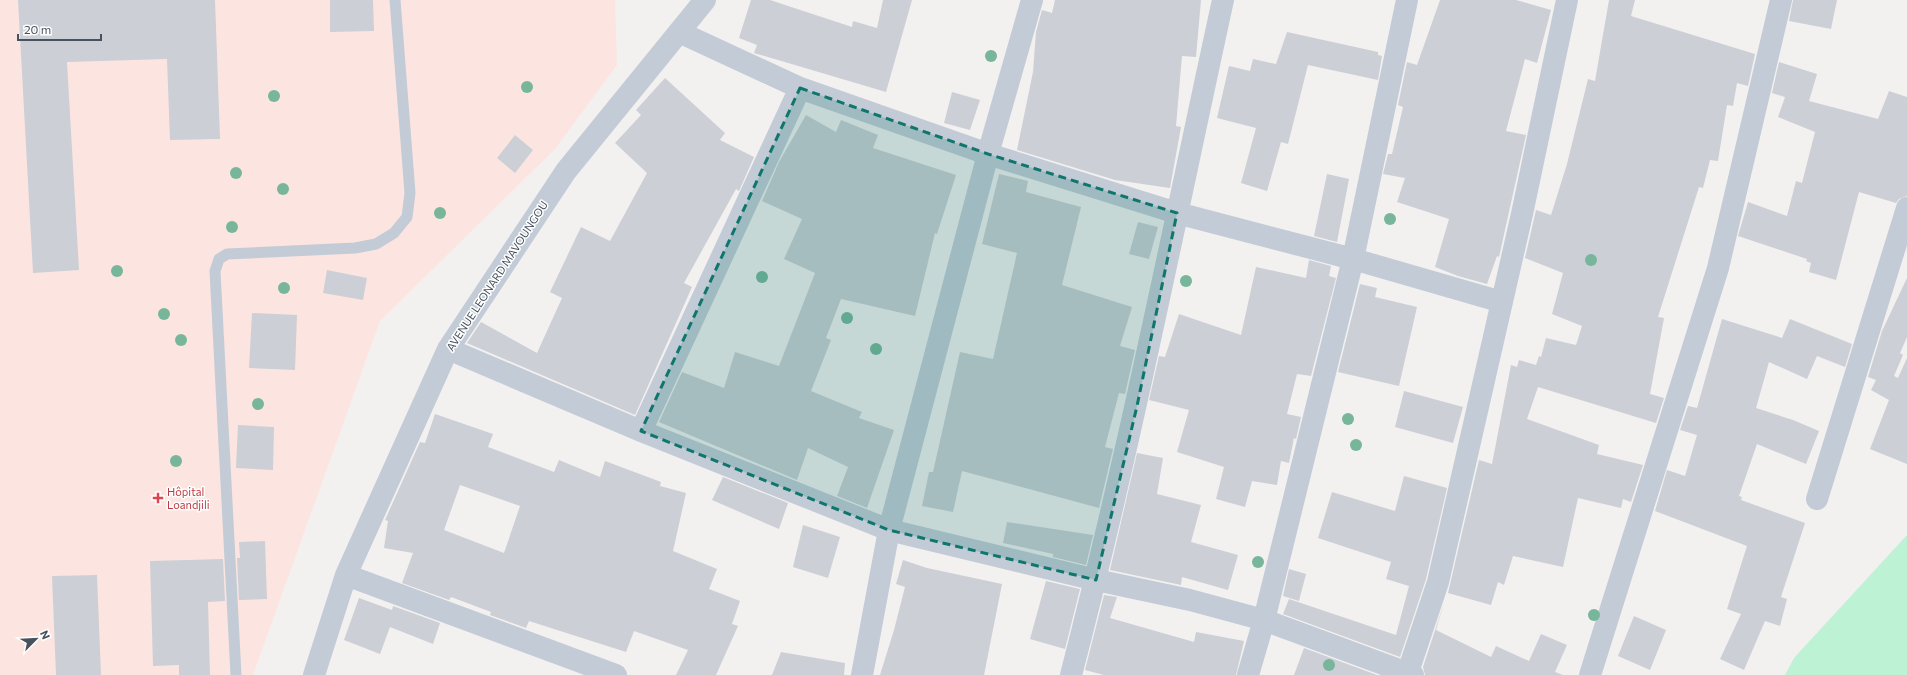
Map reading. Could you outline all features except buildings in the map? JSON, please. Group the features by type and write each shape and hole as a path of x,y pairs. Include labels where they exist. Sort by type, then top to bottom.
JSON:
{"street":[{"name":"AVENUE LEONARD MAVOUNGOU","path":"314,675 346,575 448,349 566,171 705,0"},
{"path":"862,675 889,530 988,154 1032,0"},
{"path":"1071,675 1096,580 1137,406 1223,0"},
{"path":"1248,675 1264,620 1353,259 1408,0"},
{"path":"448,349 641,431 889,530 1096,580 1190,600 1264,620 1409,674 1438,582 1502,302 1568,0"},
{"path":"1590,675 1718,268 1781,0"},
{"path":"679,32 800,88 988,154 1177,213 1353,259 1502,302"},
{"path":"641,431 800,88"},
{"path":"1817,499 1907,208"},
{"path":"346,575 616,675"}],"lane":[{"path":"236,675 215,271 219,259 227,254 356,248 376,244 394,233 407,217 410,193 395,0"}],"highlighted area":[{"path":"800,88 988,154 1177,213 1137,406 1096,580 889,530 641,431"}],"shaded area":[{"name":"Hôpital Loandjili","path":"0,0 615,0 617,65 555,149 380,321 253,675 0,675"}],"green space":[{"path":"1907,535 1907,675 1785,675 1794,658"}],"place":[{"name":"Hôpital Loandjili","path":"158,498"}]}
